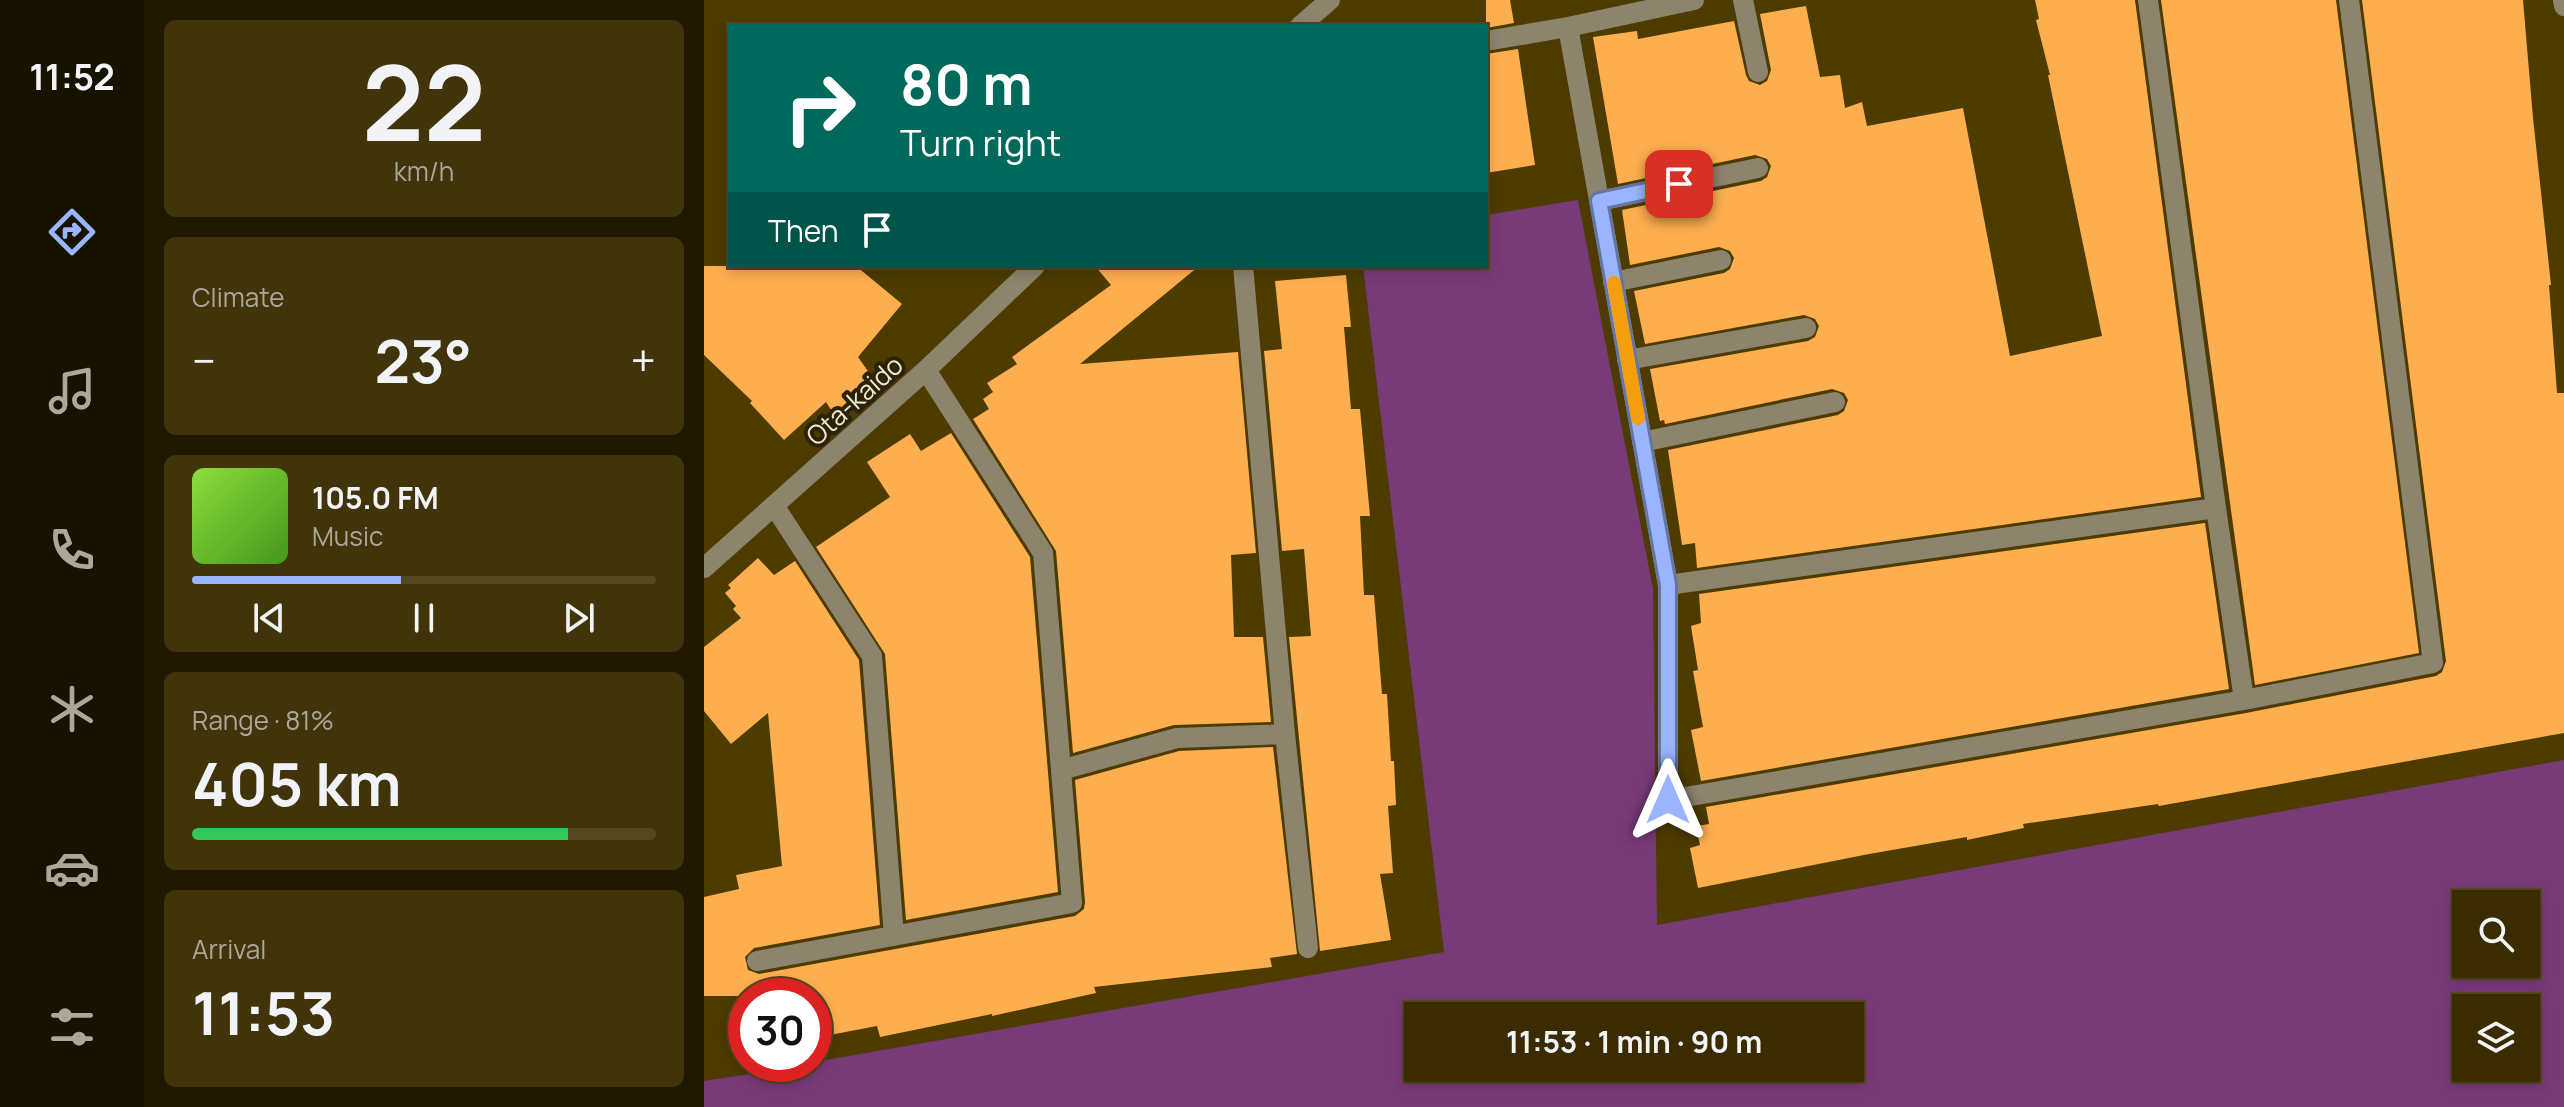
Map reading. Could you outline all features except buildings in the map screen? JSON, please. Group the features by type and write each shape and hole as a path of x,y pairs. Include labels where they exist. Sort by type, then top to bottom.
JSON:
{"street":[{"path":"1302,24 1330,0"},
{"path":"1488,41 1694,0"},
{"path":"1743,0 1758,72"},
{"path":"2148,0 2244,700"},
{"path":"1568,27 1668,585 1668,800 2244,700 2433,663 2349,0"},
{"path":"1599,201 1758,168"},
{"path":"1613,282 1721,260"},
{"name":"Ota-kaido","path":"704,568 926,370 1033,268"},
{"path":"1243,268 1285,734 1308,948"},
{"path":"1627,360 1806,328"},
{"path":"757,961 1072,903 1043,553 926,370"},
{"path":"1642,442 1835,402"},
{"path":"775,507 872,656 894,936"},
{"path":"1668,585 2216,508"},
{"path":"1061,770 1177,738 1285,734"}],"shaded area":[{"path":"1578,200 1653,589 1657,925 2564,760 2564,1107 704,1107 704,1081 728,1077 728,1082 832,1082 832,1059 1444,952 1363,268 1488,268 1488,215"}],"slow traffic":[{"path":"1614,283 1638,418"}],"route":[{"path":"1668,800 1668,585 1599,201 1679,184"}]}
